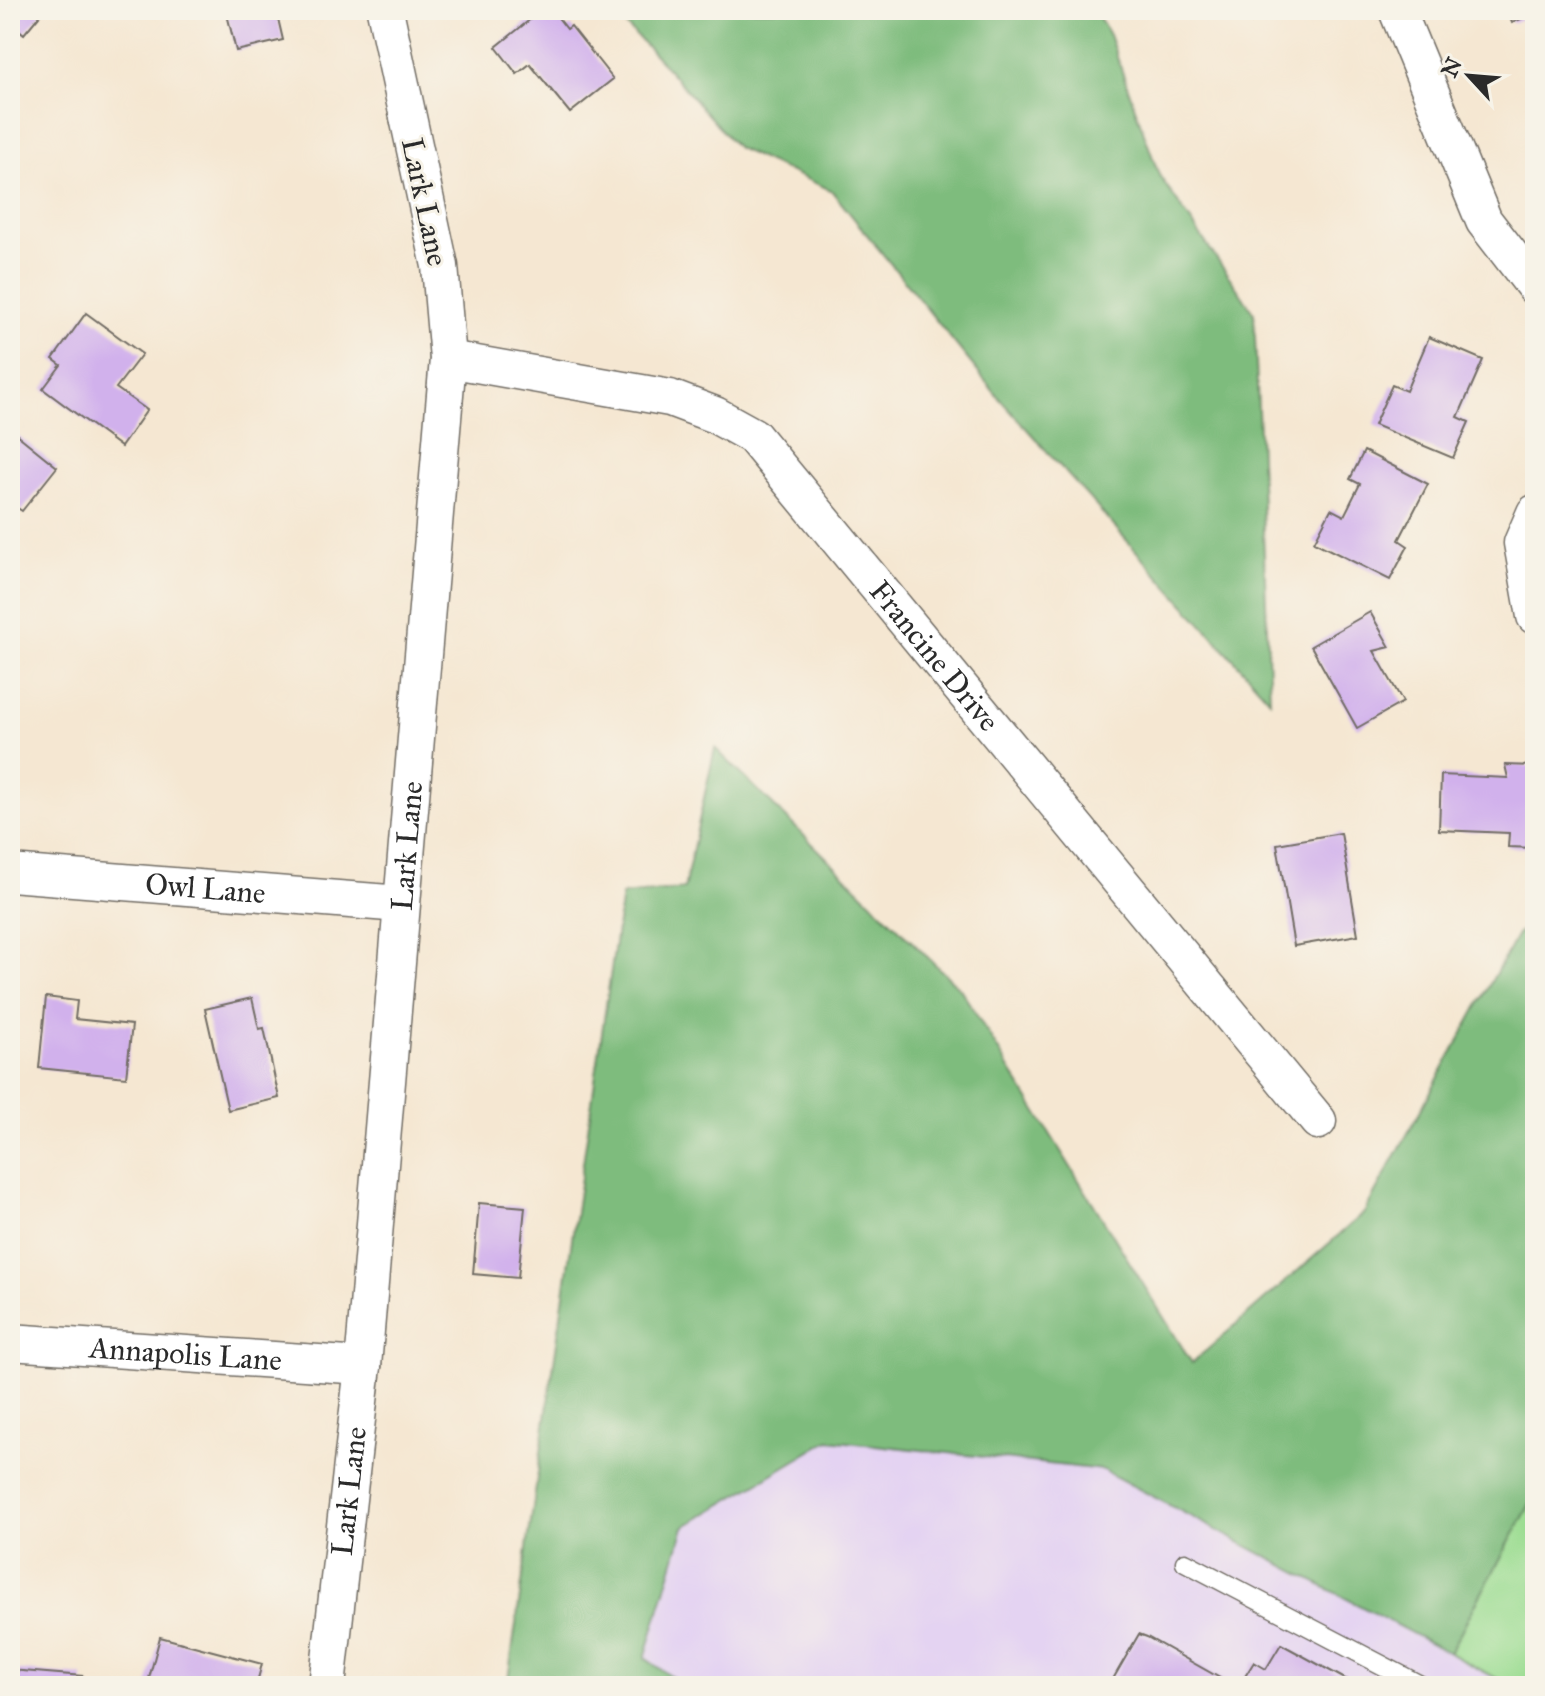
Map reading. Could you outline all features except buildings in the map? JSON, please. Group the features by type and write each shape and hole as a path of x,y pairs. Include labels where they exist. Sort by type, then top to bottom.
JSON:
{"street":[{"name":"Lark Lane","path":"327,1686 363,1366 448,359 440,266 385,10"},
{"path":"1397,10 1484,221 1535,287"},
{"name":"Francine Drive","path":"448,359 670,398 715,415 753,436 1318,1121"},
{"path":"1535,513 1522,543 1535,616"},
{"name":"Owl Lane","path":"10,873 401,904"},
{"name":"Annapolis Lane","path":"10,1342 363,1366"}],"lane":[{"path":"1185,1562 1422,1686"}],"shaded area":[{"path":"829,1440 1103,1470 1449,1653 1535,1495 1535,1686 684,1686 645,1658 684,1527"}],"green space":[{"path":"611,10 1095,10 1109,35 1159,175 1254,313 1270,700 999,398 831,190 737,148"},
{"path":"715,748 961,990 1192,1363 1364,1213 1518,933 1535,921 1535,1495 1449,1653 1103,1470 829,1440 684,1527 645,1658 684,1686 507,1686 622,895 684,889"},
{"path":"1535,1495 1535,1686 1511,1686 1449,1653"}]}
